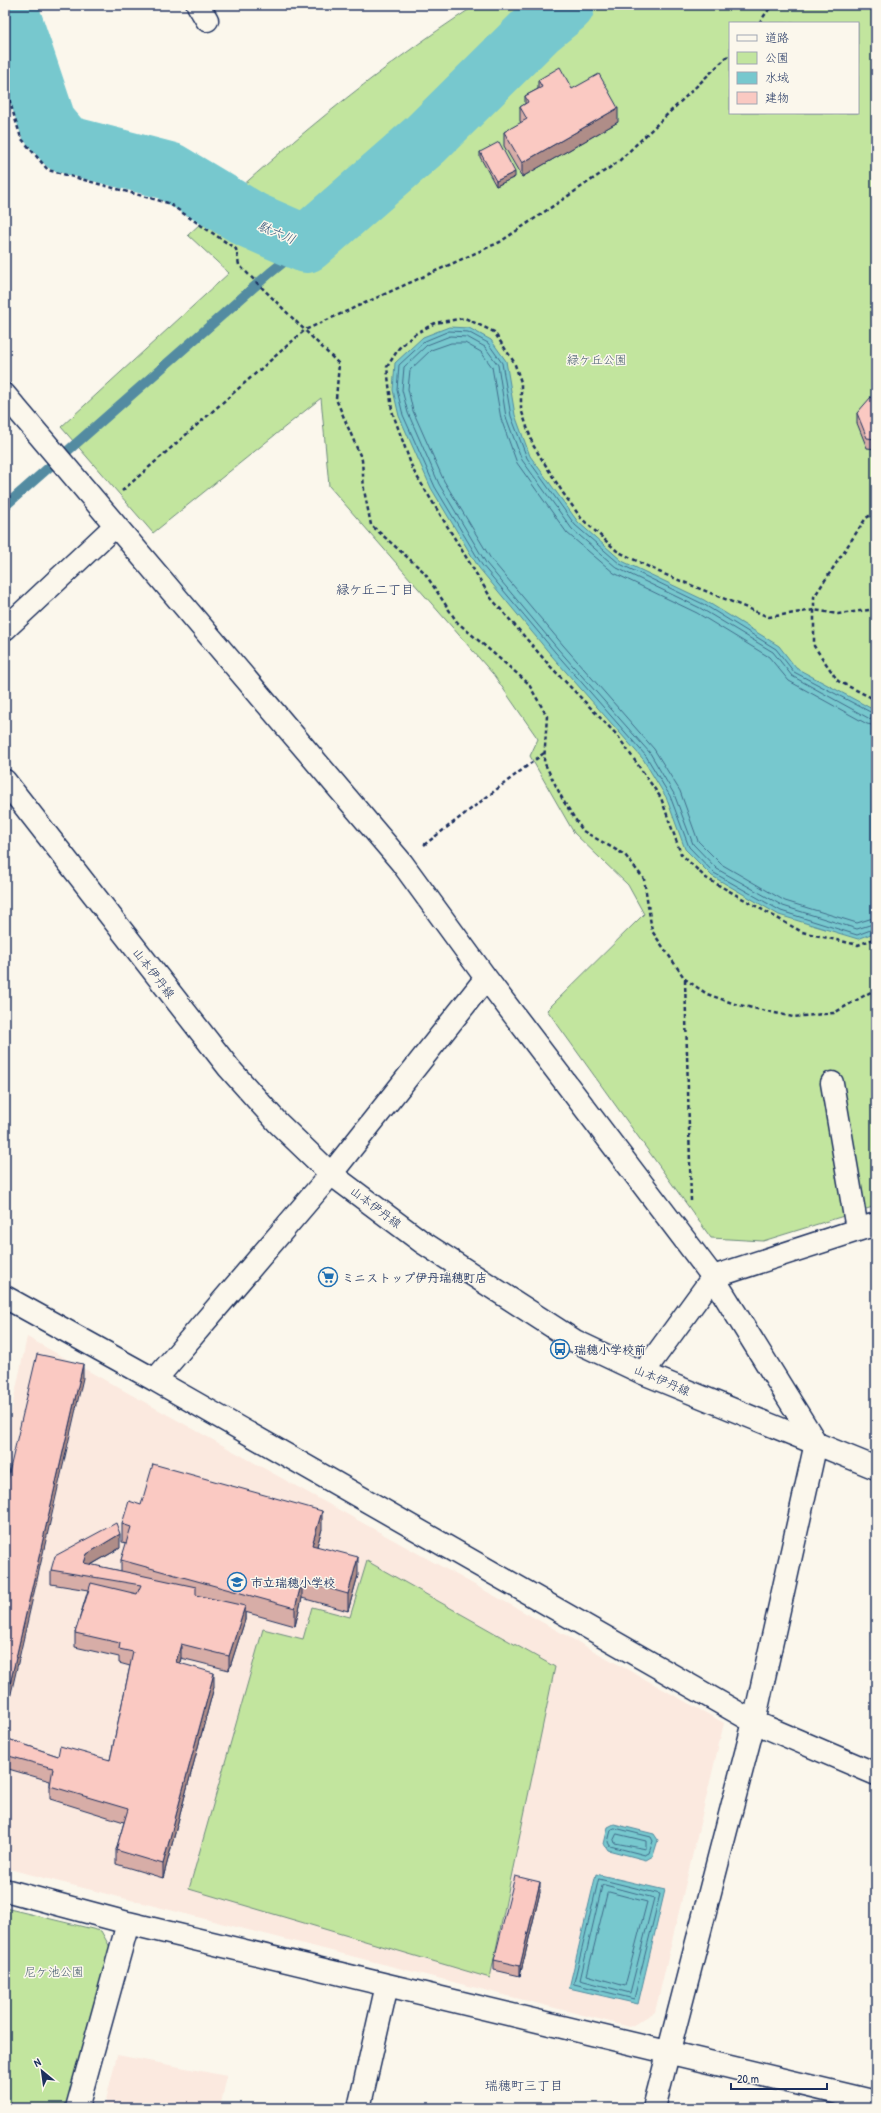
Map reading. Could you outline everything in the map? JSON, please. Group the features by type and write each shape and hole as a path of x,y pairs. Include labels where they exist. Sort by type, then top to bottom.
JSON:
{"street":[{"path":"5,395 402,862 486,978 713,1277 816,1443 754,1722 654,2108"},
{"path":"5,629 115,526"},
{"name":"山本伊丹線","path":"5,781 229,1068 278,1123 331,1174 422,1242 575,1342 643,1373 876,1468"},
{"path":"155,1380 331,1174 486,978"},
{"path":"643,1373 713,1277 867,1227 832,1083"},
{"path":"6,1302 155,1380 754,1722 876,1774"},
{"path":"5,1890 128,1923 876,2102"},
{"path":"77,2108 128,1923"},
{"path":"359,2108 387,1985"}],"path":[{"path":"760,22 772,5"},
{"path":"102,509 304,330 500,242 618,162 729,55"},
{"path":"5,86 21,138 48,170 168,203 236,249 239,265 339,364 336,399 362,460 364,490 371,525 424,572 457,622 528,683 548,716 544,762 564,802 583,831 626,854 644,879 652,931 686,979 707,994 735,1004 793,1017 834,1013 876,989"},
{"path":"876,609 838,614 814,610 769,617 659,572 617,551 581,518 563,493 533,445 521,409 521,382 514,362 494,332 465,318 435,323 416,334 400,348 387,367 392,411 413,470 491,598 550,666 622,742 661,798 681,854 706,878 802,932 858,945 876,938"},
{"path":"876,512 866,518 814,597 814,646 838,682 876,700"},
{"path":"402,862 545,753"},
{"path":"686,979 691,1202"}],"shaded area":[{"name":"市立瑞穂小学校","path":"27,1337 724,1723 655,2012 630,2027 5,1868 5,1441"},
{"path":"117,2055 227,2076 220,2108 104,2108"}],"green space":[{"name":"緑ケ丘公園","path":"476,5 876,5 876,1206 763,1241 711,1238 547,1010 644,914 628,885 574,833 530,756 538,739 493,674 329,486 321,398 153,533 61,427 229,273 188,235 256,173 363,85 400,57"},
{"path":"367,1561 555,1667 490,1978 189,1889 263,1629 303,1639 312,1607 350,1617"},
{"name":"尼ケ池公園","path":"5,1908 101,1931 111,1949 66,2108 5,2108"}],"water":[{"path":"449,327 469,328 491,340 506,361 515,415 530,456 578,522 622,561 704,600 779,646 796,668 876,711 876,932 858,939 779,915 712,876 685,849 666,797 643,759 551,655 479,568 431,488 399,416 393,390 395,363 423,337"},
{"path":"614,1824 654,1834 658,1840 653,1856 646,1860 608,1850 604,1844 608,1827"},
{"path":"596,1874 665,1890 638,2004 569,1988"}],"building":[{"path":"560,67 572,89 599,74 618,108 522,163 504,132 527,119 520,107 528,102 525,96 542,87 538,80"},
{"path":"499,142 515,172 496,181 480,152"},
{"path":"871,397 876,397 876,439 867,438 857,413"},
{"path":"37,1354 83,1364 5,1706 5,1490"},
{"path":"153,1464 322,1511 312,1545 358,1557 348,1594 302,1581 295,1608 121,1560 131,1527 122,1524 129,1501 141,1505"},
{"path":"116,1523 120,1534 87,1554 84,1563 196,1587 196,1595 245,1606 229,1656 181,1644 176,1662 214,1673 163,1864 116,1850 128,1809 50,1786 53,1768 5,1755 5,1738 58,1756 60,1746 110,1760 133,1652 119,1649 120,1643 75,1633 91,1583 137,1594 141,1585 51,1570 55,1556"},
{"path":"515,1876 540,1882 520,1966 494,1960"}],"waterway":[{"name":"駄六川","path":"8,5 48,124 65,144 169,171 251,220 306,244 425,140 539,27 566,5"},
{"path":"5,506 270,273 306,244"}],"place":[{"name":"ミニストップ伊丹瑞穂町店","path":"328,1277"},
{"name":"瑞穂小学校前","path":"560,1349"},
{"name":"市立瑞穂小学校","path":"237,1582"}],"district":[{"name":"緑ケ丘二丁目","path":"375,589"},
{"name":"瑞穂町三丁目","path":"524,2085"}]}
